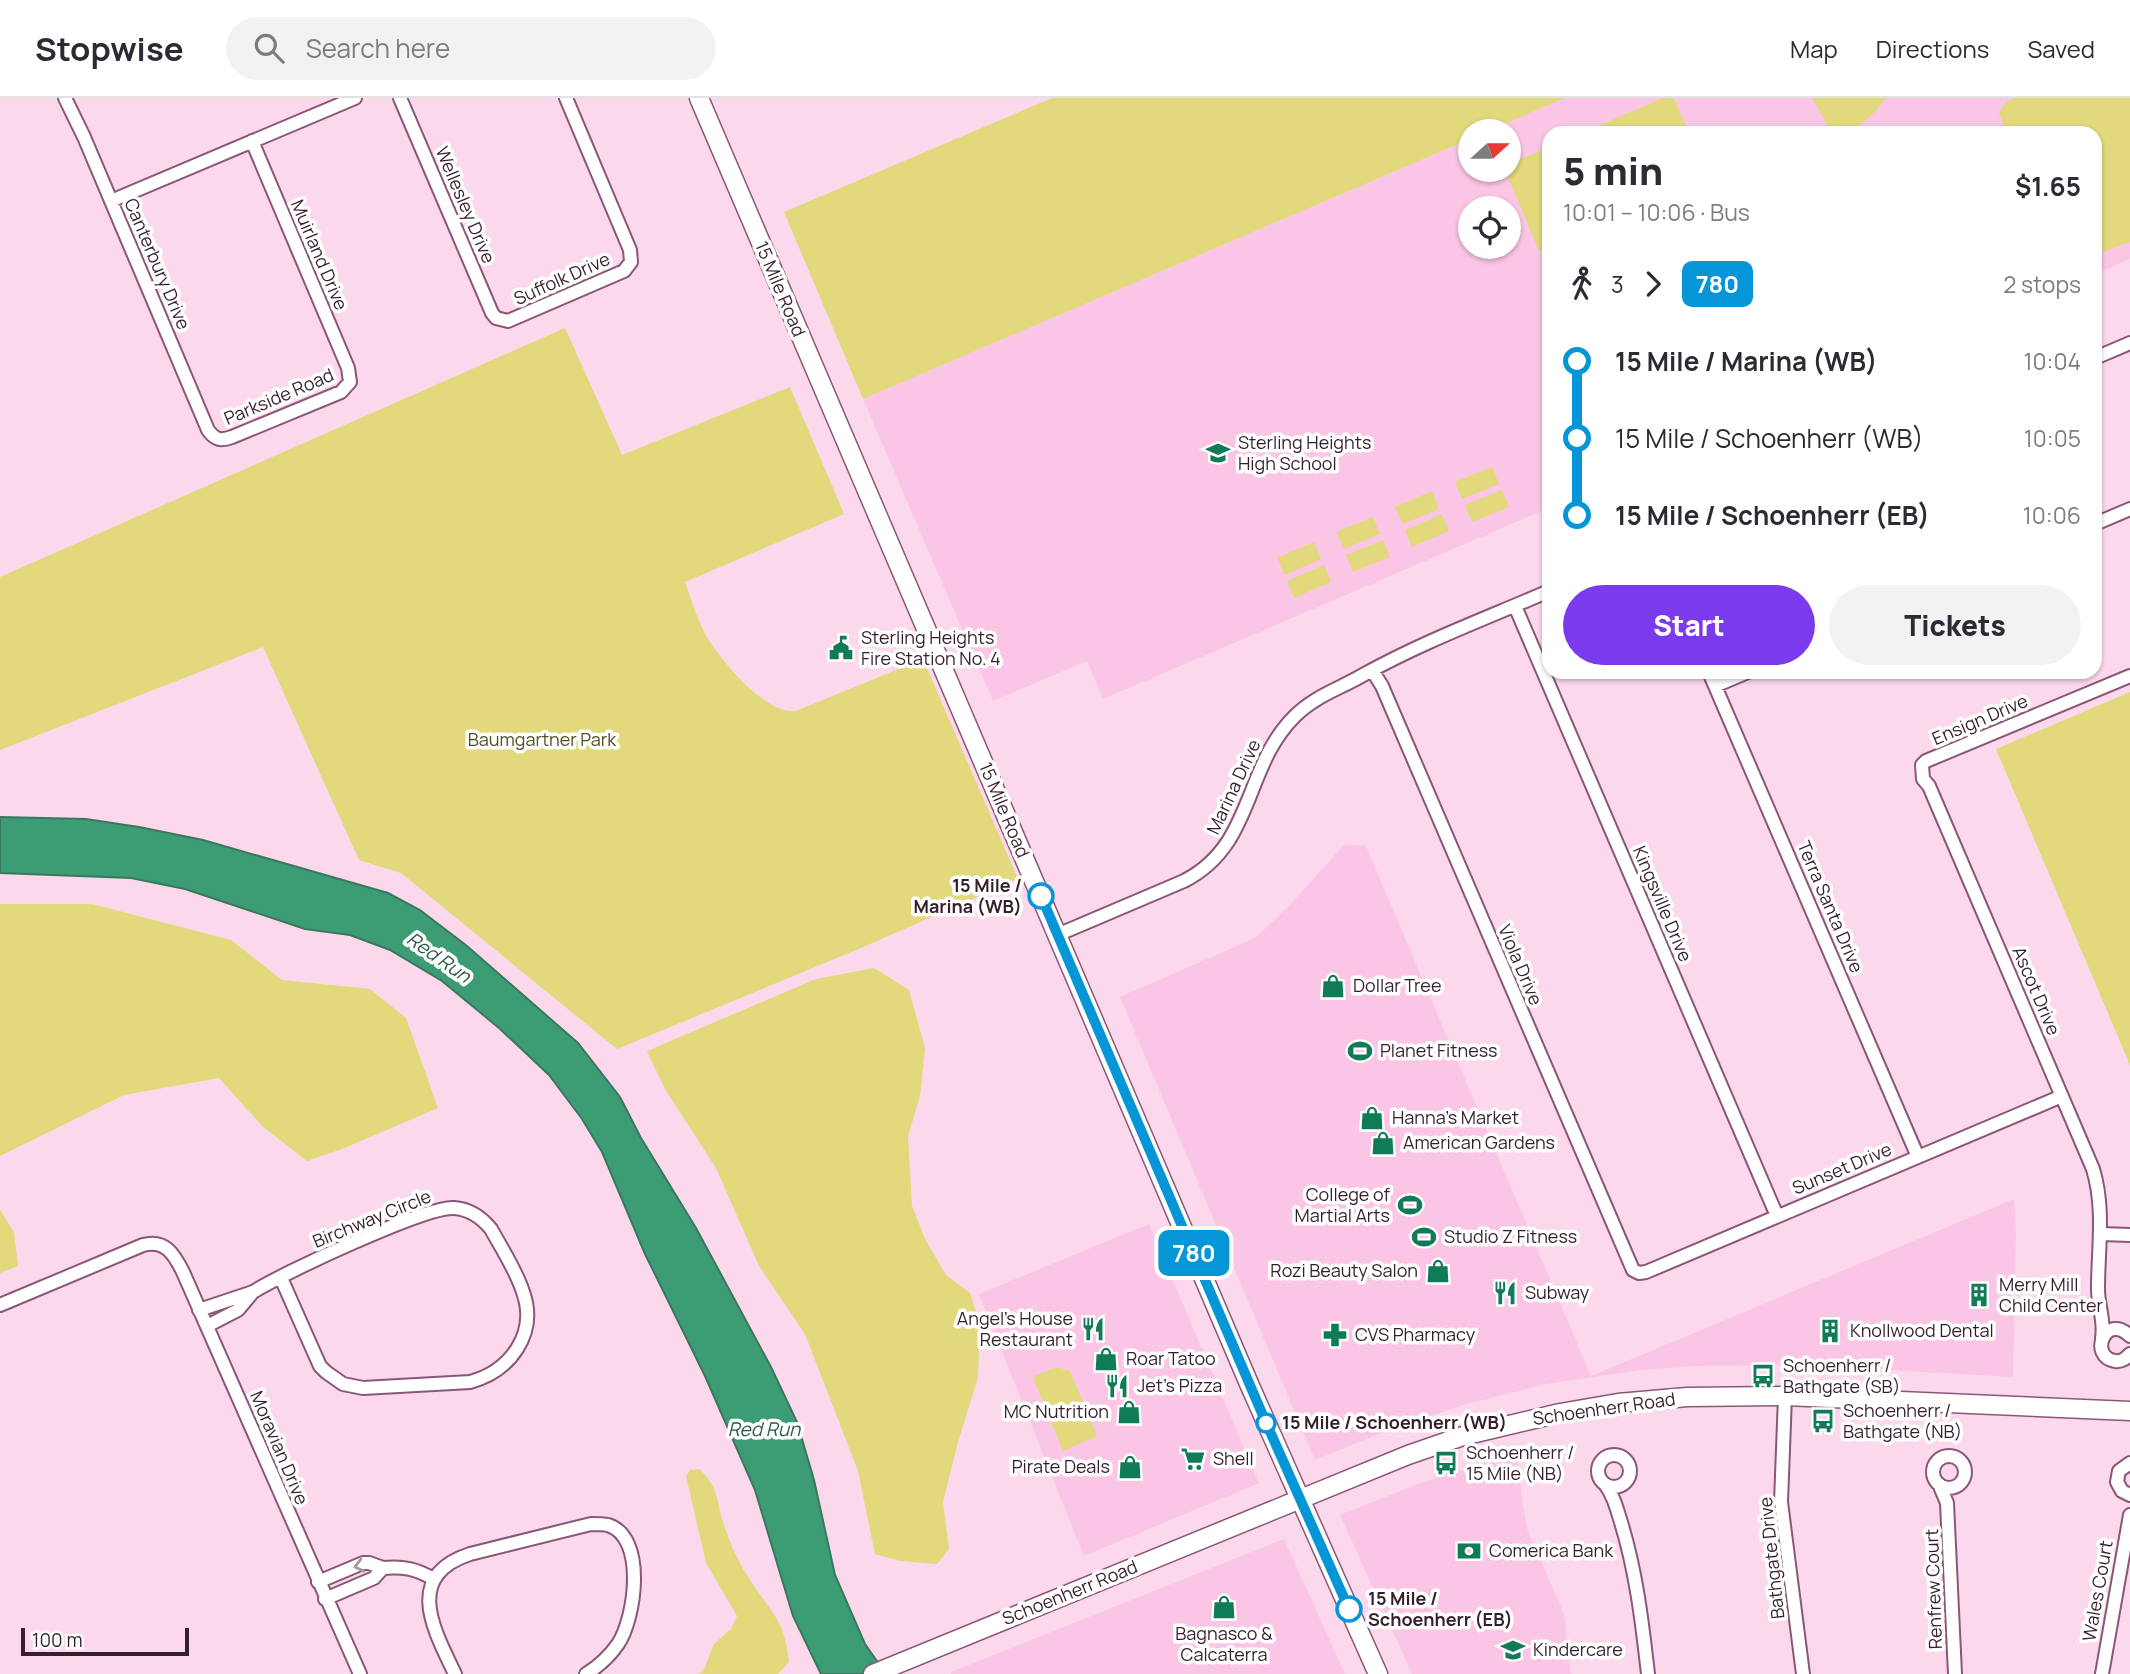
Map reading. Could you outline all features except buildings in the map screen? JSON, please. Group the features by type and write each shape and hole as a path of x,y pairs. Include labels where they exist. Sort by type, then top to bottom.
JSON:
{"main road":[{"name":"15 Mile Road","path":"699,98 1299,1500 1378,1674"},
{"name":"Schoenherr Road","path":"873,1674 1440,1443 1560,1413 1666,1399 1725,1395 2130,1411"}],"street":[{"name":"Canterbury Drive","path":"65,98 208,430 212,437 218,440"},
{"path":"111,201 355,98"},
{"name":"Wellesley Drive","path":"400,98 492,313 502,320"},
{"name":"Suffolk Drive","path":"502,320 515,318 624,271 631,262 630,250 566,98"},
{"name":"Muirland Drive","path":"252,141 348,368 350,383"},
{"path":"2102,355 2130,343"},
{"name":"Parkside Road","path":"218,440 225,440 341,391 350,383"},
{"path":"2102,521 2130,509"},
{"name":"Marina Drive","path":"1057,935 1202,871 1225,848 1234,834 1263,763 1278,736 1293,718 1318,697 1390,660 1542,594"},
{"name":"Kingsville Drive","path":"1515,606 1542,669"},
{"name":"Viola Drive","path":"1372,670 1382,687 1630,1268 1636,1272"},
{"name":"Ensign Drive","path":"1922,765 1926,761 2130,676"},
{"name":"Kingsville Drive","path":"1546,679 1777,1216"},
{"name":"Terra Santa Drive","path":"1712,679 1917,1157"},
{"path":"1715,686 1732,679"},
{"name":"Ascot Drive","path":"1922,765 1923,779 1929,786 2099,1187 2101,1234 2098,1294 2103,1317 2102,1338"},
{"name":"Sunset Drive","path":"1636,1272 1646,1272 2062,1096"},
{"name":"Birchway Circle","path":"199,1310 253,1292 281,1278 420,1216 453,1208 484,1220 491,1229 523,1290 527,1318 522,1340 513,1357 497,1371 480,1379 470,1382 353,1387 334,1379 320,1366 281,1278"},
{"path":"2101,1234 2130,1235"},
{"name":"Moravian Drive","path":"0,1305 138,1246 157,1243 170,1250 177,1260 360,1674"},
{"name":"Birchway Circle","path":"206,1326 238,1310 253,1292"},
{"path":"2103,1317 2114,1329"},
{"path":"2130,1336 2124,1331 2114,1329 2105,1333 2101,1349 2107,1358 2118,1361 2130,1354"},
{"name":"Bathgate Drive","path":"1785,1396 1781,1502 1803,1674"},
{"path":"1615,1502 1630,1475 1629,1465 1623,1457 1612,1455 1599,1464 1599,1475 1615,1502 1635,1575 1648,1674"},
{"path":"1949,1456 1959,1459 1964,1467 1964,1477 1958,1485 1948,1488 1939,1484 1933,1475 1938,1460 1949,1456"},
{"path":"2130,1463 2122,1467 2117,1476 2117,1482 2126,1493 2130,1507"},
{"path":"1605,1484 1615,1487 1624,1483"},
{"name":"Renfrew Court","path":"1939,1484 1947,1503 1955,1674"},
{"name":"Renfrew Court","path":"1947,1503 1958,1485"},
{"name":"Wales Court","path":"2102,1674 2130,1515"},
{"path":"455,1674 430,1619 429,1599 434,1579 451,1561 580,1525 609,1526 621,1535 631,1555 635,1597 631,1617 619,1643 597,1667 586,1674"},
{"path":"318,1582 363,1563 383,1568 414,1568 434,1579"},
{"path":"325,1599 374,1578 383,1568"}],"shaded area":[{"name":"Sterling Heights High School","path":"1565,98 2130,98 2130,259 2102,271 2102,126 1542,126 1542,511 1103,699 1087,661 993,701 863,399 1458,144 1458,182 1521,182 1521,119 1516,119"},
{"path":"1344,845 1366,846 1591,1376 2014,1199 2016,1231 2013,1377 1796,1365 1695,1366 1641,1370 1546,1384 1463,1405 1389,1430 1315,1460 1120,997 1255,938 1288,907"},
{"path":"1149,1224 1259,1483 1084,1556 979,1294"},
{"path":"1516,1453 1526,1526 1564,1614 1571,1674 1412,1674 1340,1515 1418,1484"},
{"path":"1284,1539 1345,1674 951,1674 951,1672"}],"green space":[{"path":"1052,98 1565,98 1516,119 1458,119 1458,144 863,399 784,212"},
{"path":"1663,98 1674,98 1686,126 1598,126"},
{"path":"1812,98 1886,98 1858,126 1828,126"},
{"path":"2014,98 2130,98 2130,242 2102,252 2102,126 2004,126 1999,113 2005,103"},
{"path":"1542,150 1542,250 1539,251 1521,208 1521,196 1516,196 1510,182 1521,182 1521,159"},
{"name":"Baumgartner Park","path":"565,328 622,455 790,387 844,514 685,582 703,629 717,652 748,687 772,705 784,710 796,711 923,659 1018,879 861,948 617,1049 401,873 359,860 263,647 0,750 0,577"},
{"path":"1492,467 1499,484 1462,499 1455,482"},
{"path":"1502,490 1509,507 1472,522 1465,505"},
{"path":"1432,491 1439,509 1403,524 1395,507"},
{"path":"1442,514 1449,531 1412,547 1405,530"},
{"path":"1373,517 1380,534 1344,549 1336,532"},
{"path":"1383,540 1390,557 1353,572 1346,555"},
{"path":"1314,542 1321,559 1285,575 1277,558"},
{"path":"1324,565 1331,582 1294,598 1287,581"},
{"path":"2130,692 2130,1065 1996,749"},
{"path":"0,904 92,904 231,940 282,980 370,989 406,1018 438,1108 307,1161 262,1126 219,1078 124,1095 0,1156"},
{"path":"874,968 909,990 925,1048 920,1096 908,1136 912,1206 925,1239 946,1275 970,1293 980,1325 978,1377 943,1502 949,1549 937,1564 900,1561 875,1554 858,1471 805,1334 759,1266 716,1168 665,1089 647,1051 816,979"},
{"path":"0,1210 14,1232 18,1266 0,1273"},
{"path":"1056,1367 1070,1371 1097,1436 1063,1451 1034,1380 1035,1376"},
{"path":"699,1469 714,1488 723,1522 741,1565 781,1626 789,1662 778,1674 697,1674 703,1672 714,1644 731,1629 737,1616 706,1563 686,1476 690,1470"}],"water":[{"name":"Red Run","path":"0,817 86,819 139,827 203,840 388,893 420,910 467,946 578,1043 620,1097 641,1138 696,1228 771,1367 797,1422 814,1480 835,1575 865,1644 886,1674 821,1674 793,1616 755,1490 705,1376 645,1254 602,1152 582,1119 549,1075 499,1028 442,981 390,950 350,935 305,929 185,889 131,878 0,873"}],"bus line":[{"name":"780","path":"1041,896 1313,1532 1349,1609"}],"place":[{"name":"Sterling Heights High School","path":"1218,453"},
{"name":"Sterling Heights Fire Station No. 4","path":"841,648"},
{"name":"15 Mile / Marina (WB)","path":"1041,896"},
{"name":"Dollar Tree","path":"1333,986"},
{"name":"Planet Fitness","path":"1360,1051"},
{"name":"Hanna’s Market","path":"1372,1118"},
{"name":"American Gardens","path":"1383,1143"},
{"name":"College of Martial Arts","path":"1410,1205"},
{"name":"Studio Z Fitness","path":"1424,1237"},
{"name":"Rozi Beauty Salon","path":"1438,1271"},
{"name":"Subway","path":"1505,1293"},
{"name":"Merry Mill Child Center","path":"1979,1295"},
{"name":"Angel's House Restaurant","path":"1093,1329"},
{"name":"Knollwood Dental","path":"1830,1331"},
{"name":"CVS Pharmacy","path":"1335,1335"},
{"name":"Roar Tatoo","path":"1106,1359"},
{"name":"Schoenherr / Bathgate (SB)","path":"1763,1376"},
{"name":"Jet's Pizza","path":"1117,1386"},
{"name":"MC Nutrition","path":"1129,1412"},
{"name":"Schoenherr / Bathgate (NB)","path":"1823,1421"},
{"name":"15 Mile / Schoenherr (WB)","path":"1266,1423"},
{"name":"Shell","path":"1193,1459"},
{"name":"Schoenherr / 15 Mile (NB)","path":"1446,1463"},
{"name":"Pirate Deals","path":"1130,1467"},
{"name":"Comerica Bank","path":"1469,1551"},
{"name":"Bagnasco & Calcaterra","path":"1224,1607"},
{"name":"15 Mile / Schoenherr (EB)","path":"1349,1609"},
{"name":"Kindercare","path":"1513,1650"}]}
